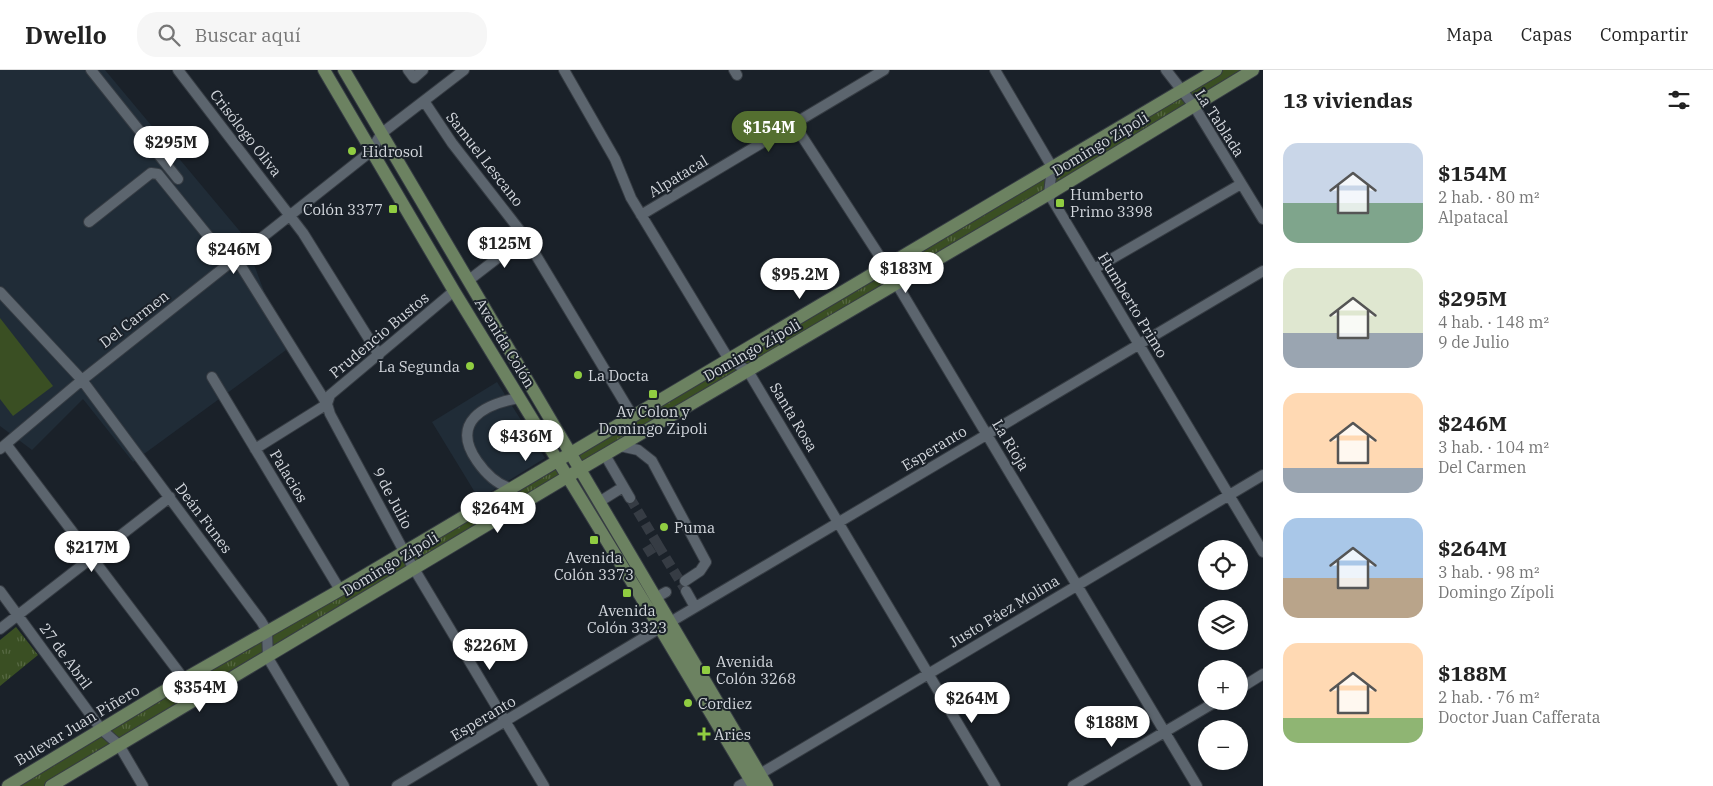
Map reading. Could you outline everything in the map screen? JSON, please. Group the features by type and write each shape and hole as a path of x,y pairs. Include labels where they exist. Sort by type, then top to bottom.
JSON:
{"main road":[{"name":"Avenida Colón","path":"324,70 370,152 454,292 660,628 751,781 767,786"},
{"name":"Avenida Colón","path":"344,70 599,502 662,595 672,621 751,781"},
{"name":"Domingo Zípoli","path":"268,631 1216,70"},
{"name":"Domingo Zípoli","path":"268,658 414,568 1050,194 1253,70"},
{"name":"Bulevar Juan Piñero","path":"8,786 184,679 268,631"},
{"path":"50,786 268,658"}],"street":[{"path":"91,70 178,179"},
{"name":"Crisólogo Oliva","path":"178,70 290,215 379,355"},
{"path":"408,70 414,78 423,70"},
{"path":"382,134 464,70"},
{"name":"Santa Rosa","path":"564,70 606,143 641,215 728,358 748,371 995,786"},
{"name":"Alpatacal","path":"641,215 884,70"},
{"path":"995,70 1052,168 1050,194"},
{"name":"La Tablada","path":"1166,70 1180,91 1194,106 1263,219"},
{"name":"Samuel Lescano","path":"424,101 452,143 525,237 632,415"},
{"name":"La Rioja","path":"794,124 886,266 1197,786"},
{"name":"Del Carmen","path":"3,447 82,380 370,152 382,134"},
{"name":"9 de Julio","path":"88,222 151,173 158,174 233,260 327,404 330,414 404,552 544,786"},
{"path":"1094,269 1241,184"},
{"name":"Humberto Primo","path":"1050,194 1263,552"},
{"path":"469,280 525,237"},
{"name":"Esperanto","path":"672,621 1263,271"},
{"name":"Deán Funes","path":"0,292 82,380 268,631"},
{"name":"Prudencio Bustos","path":"255,449 327,404 330,395 454,292"},
{"name":"Palacios","path":"212,377 340,590"},
{"path":"510,488 499,484 485,472 472,454 466,438 467,428 471,420 484,409 501,401 519,398"},
{"path":"620,446 638,450 652,461 697,542 706,562 686,586 695,607"},
{"path":"3,447 92,558 184,679"},
{"path":"605,456 630,498"},
{"name":"Justo Páez Molina","path":"751,781 1263,474"},
{"path":"599,502 623,487"},
{"path":"0,629 170,497"},
{"name":"27 de Abril","path":"0,591 101,729 119,745 143,786"},
{"name":"Esperanto","path":"397,786 660,628"},
{"path":"268,631 268,658 344,786"},
{"path":"1248,683 1263,674"},
{"path":"1073,786 1202,710"}],"shaded area":[{"path":"0,70 105,70 243,235 286,350 133,462 83,399 32,450 0,426"},
{"path":"497,382 545,458 479,499 432,422"}],"green space":[{"path":"1216,70 1253,70 580,469 569,452"},
{"path":"0,318 53,386 13,416 0,399"},
{"path":"556,459 567,477 51,786 8,786"},
{"path":"16,627 38,655 0,686 0,640"}],"tunnel":[{"path":"630,498 658,545 642,555"},
{"path":"658,545 686,591"}],"place":[{"name":"Hidrosol","path":"352,151"},
{"name":"Humberto Primo 3398","path":"1060,203"},
{"name":"Colón 3377","path":"393,209"},
{"name":"La Segunda","path":"470,366"},
{"name":"La Docta","path":"578,375"},
{"name":"Av Colon y Domingo Zipoli","path":"653,394"},
{"name":"Puma","path":"664,527"},
{"name":"Avenida Colón 3373","path":"594,540"},
{"name":"Avenida Colón 3323","path":"627,593"},
{"name":"Avenida Colón 3268","path":"706,670"},
{"name":"Cordiez","path":"688,703"},
{"name":"Aries","path":"704,734"}]}
